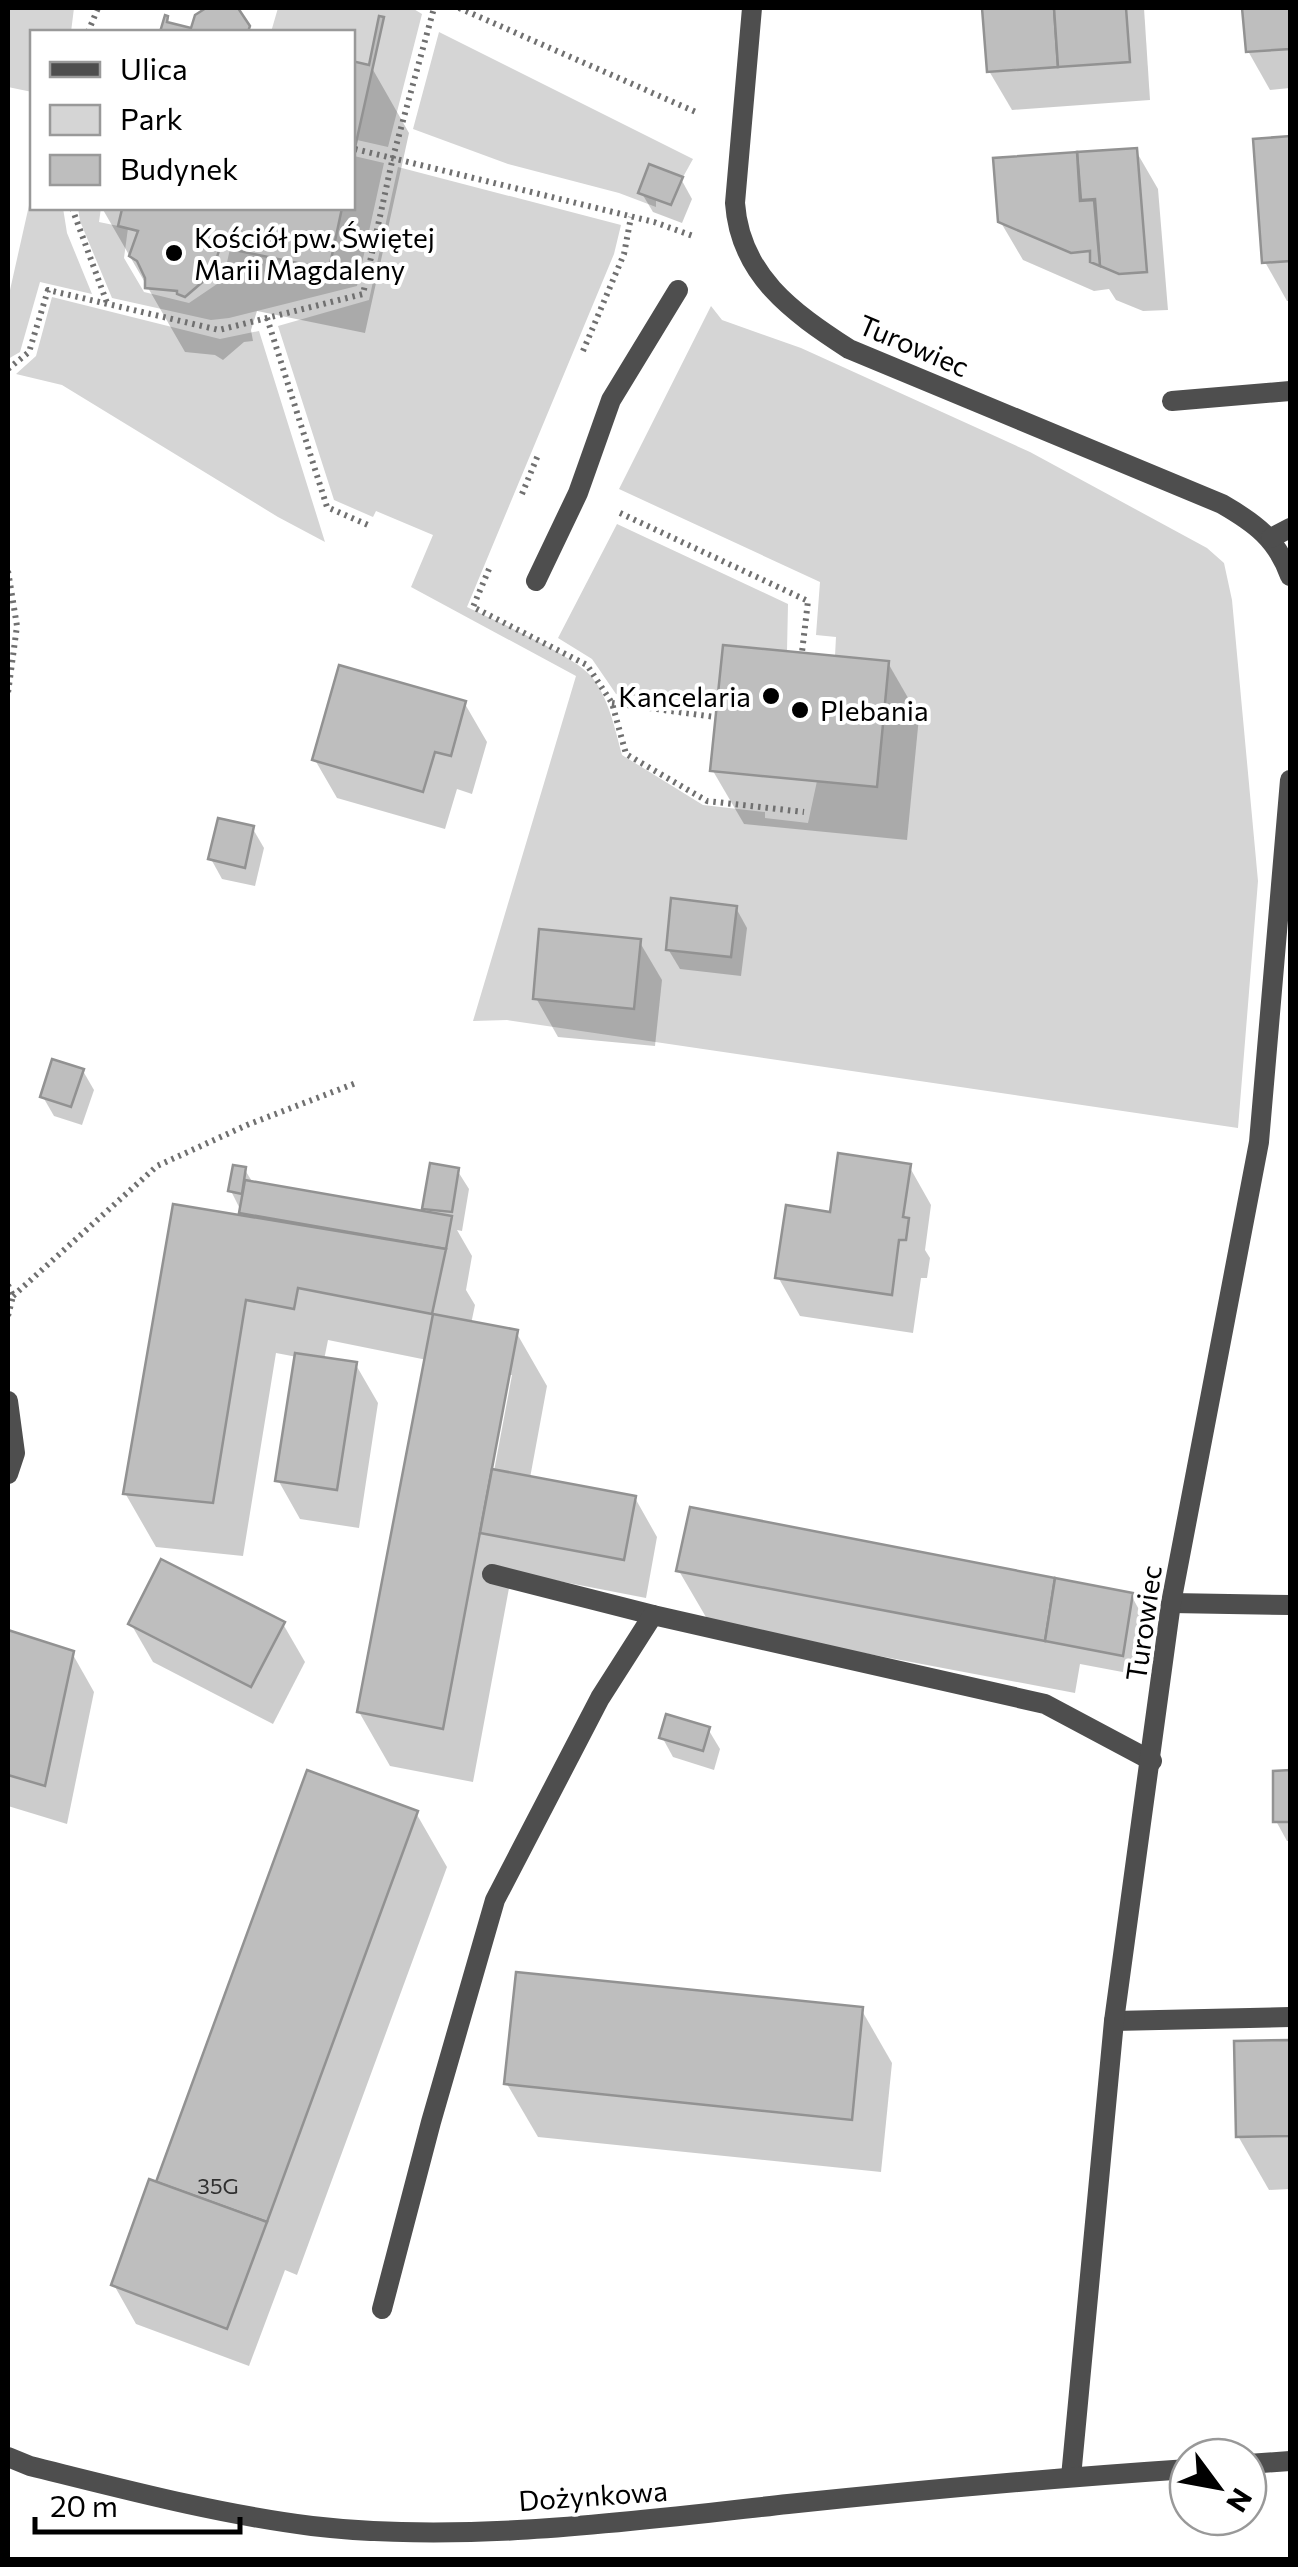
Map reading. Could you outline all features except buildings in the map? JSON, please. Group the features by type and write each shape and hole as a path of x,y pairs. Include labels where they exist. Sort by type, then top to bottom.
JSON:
{"street":[{"name":"Turowiec","path":"752,8 735,203 737,230 746,256 770,287 805,320 848,349 1222,504 1271,538 1290,576"},
{"path":"536,581 578,493 610,400 678,290"},
{"path":"1172,401 1290,390"},
{"path":"1271,538 1290,528"},
{"name":"Turowiec","path":"1071,2477 1114,2021 1172,1603 1259,1142 1290,780"},
{"path":"8,1401 15,1453 8,1474"},
{"path":"492,1574 653,1615 1046,1704 1152,1762"},
{"path":"1172,1603 1290,1604"},
{"path":"382,2309 495,1900 600,1698 653,1615"},
{"path":"1114,2021 1290,2018"},
{"name":"Dożynkowa","path":"8,2457 30,2466 174,2501 313,2526 442,2532 638,2521 994,2482 1168,2470"}],"path":[{"path":"8,370 29,352 48,290 219,330 363,294 393,157 434,8"},
{"path":"460,8 707,117 741,138"},
{"path":"355,149 654,222"},
{"path":"73,210 107,304"},
{"path":"267,318 327,507 370,526"},
{"path":"578,493 808,600 802,652"},
{"path":"8,571 17,626 8,692"},
{"path":"612,702 715,716"},
{"path":"8,1316 13,1296 157,1166 356,1083"},
{"path":"8,1285 13,1296"}],"green space":[{"path":"8,8 74,8 71,30 30,30 30,92 8,87"},
{"path":"278,8 412,8 422,14 388,147 357,140 384,17 379,17 369,65 355,62 355,30 272,30"},
{"path":"439,32 693,159 683,177 656,199 656,207 619,193 508,164 413,129"},
{"path":"355,156 384,163 357,286 229,318 211,320 112,298 78,210 101,210 99,222 128,228 124,258 144,292 189,303 223,280 230,249 326,269 328,274 342,210 355,210"},
{"path":"398,167 621,225 614,254 467,607 567,657 590,675 602,692 622,755 703,805 765,812 765,818 808,823 817,781 877,787 889,662 835,656 836,637 816,635 820,582 619,489 711,306 722,320 801,348 1030,452 1207,548 1224,563 1232,600 1258,881 1238,1128 507,1020 473,1021 576,676 411,587 433,535 376,511 373,517 334,500 278,326 369,300"},
{"path":"30,201 30,210 63,210 67,233 92,294 40,282 20,352 8,359 8,299"},
{"path":"52,297 220,339 259,331 325,542 62,385 16,374 36,356"},
{"path":"617,524 788,604 787,651 723,645 717,704 616,694 592,659 558,638"}],"place":[{"name":"Kościół pw. Świętej Marii Magdaleny","path":"174,253"},
{"name":"Kancelaria","path":"771,696"},
{"name":"Plebania","path":"800,710"}]}
